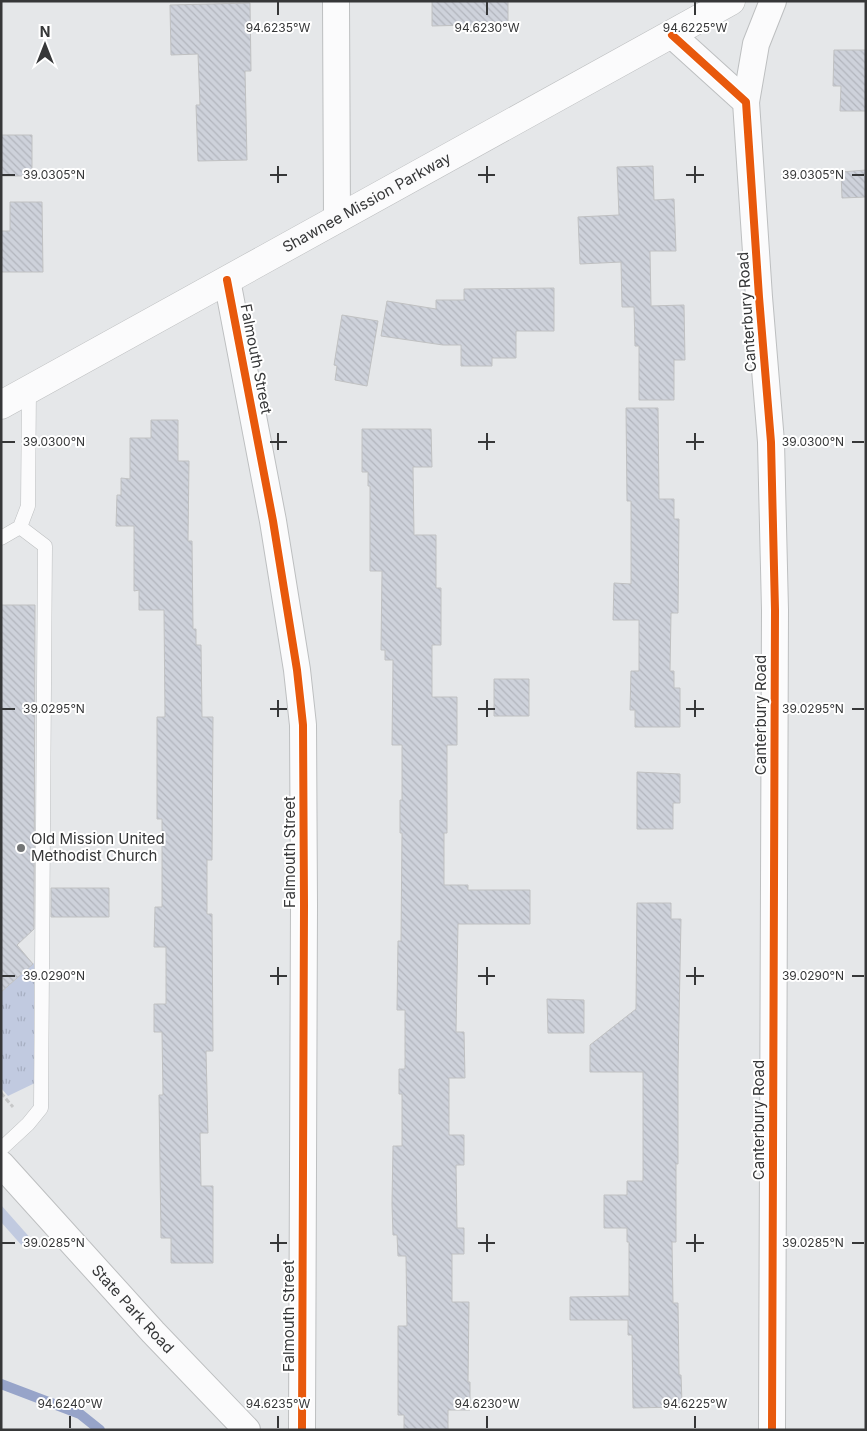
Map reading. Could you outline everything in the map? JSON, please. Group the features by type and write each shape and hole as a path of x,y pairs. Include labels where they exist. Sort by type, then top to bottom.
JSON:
{"highway":[{"name":"Shawnee Mission Parkway","path":"1,405 731,1"}],"street":[{"path":"336,1 337,218"},
{"name":"Canterbury Road","path":"772,1430 775,610 771,442 746,102 756,44 773,1"},
{"path":"672,35 746,102"},
{"name":"Falmouth Street","path":"227,280 298,670 303,725 302,1430"},
{"name":"State Park Road","path":"1,1164 152,1332 247,1430"}],"lane":[{"path":"1,538 20,527 28,506 29,389"},
{"path":"1,1149 28,1124 41,1108 45,546 20,527"}],"green space":[{"path":"34,963 35,1083 8,1096 1,1088 1,992"},
{"path":"1,1205 32,1240 24,1248 1,1222"}],"building":[{"path":"432,1 508,1 508,24 432,26"},
{"path":"250,3 251,71 245,71 247,160 198,161 196,105 200,105 198,54 171,55 170,5"},
{"path":"834,50 866,50 866,111 840,111 841,86 833,86"},
{"path":"1,135 32,135 32,176 1,176"},
{"path":"653,166 654,200 674,199 676,251 650,251 651,306 684,305 685,360 674,360 674,400 639,400 639,346 635,346 634,307 622,307 621,262 580,264 578,217 619,215 617,167"},
{"path":"866,170 866,197 842,198 841,172"},
{"path":"10,202 42,202 43,272 1,272 1,231 10,231"},
{"path":"554,288 554,331 516,331 516,358 492,358 492,366 461,366 461,345 443,345 381,336 387,301 436,309 436,300 464,300 464,289"},
{"path":"342,315 378,321 367,386 335,380 337,366 334,365"},
{"path":"626,408 658,408 659,499 674,499 674,519 679,519 678,613 671,613 670,671 674,671 674,688 680,688 680,727 635,727 635,710 630,710 631,671 639,671 639,620 613,620 614,583 631,584 631,501 627,501"},
{"path":"151,420 178,420 178,461 189,461 188,541 192,541 193,629 196,629 196,645 201,645 202,717 213,717 212,860 207,860 207,914 212,914 213,1051 206,1051 208,1133 200,1133 201,1186 213,1186 213,1263 171,1263 171,1238 161,1238 159,1095 163,1095 162,1032 154,1032 154,1004 166,1004 166,947 154,947 155,907 162,907 162,819 157,819 157,717 165,717 164,610 139,610 139,590 134,591 134,526 116,526 117,495 121,495 121,478 130,479 130,438 151,438"},
{"path":"362,429 431,429 432,467 413,467 414,535 436,535 436,588 441,588 441,645 432,645 432,697 457,697 457,745 447,745 447,833 444,833 444,885 468,885 468,890 530,890 530,924 458,924 456,1032 464,1032 465,1078 449,1078 449,1135 464,1135 464,1165 456,1165 457,1228 464,1228 464,1254 452,1254 452,1302 469,1302 468,1382 470,1382 470,1410 448,1410 448,1430 404,1429 404,1415 398,1415 398,1326 407,1326 406,1256 398,1256 397,1235 393,1235 392,1204 393,1146 402,1146 402,1094 399,1094 399,1069 405,1069 405,1010 397,1010 398,941 401,941 402,833 400,833 400,800 402,800 402,745 392,745 393,660 385,660 385,650 381,650 382,571 370,571 370,486 368,486 368,472 362,472"},
{"name":"Old Mission United Methodist Church","path":"1,605 35,605 34,929 17,945 33,964 1,992"},
{"path":"494,679 529,679 529,716 494,716"},
{"path":"637,772 680,774 680,803 673,803 673,829 637,829"},
{"path":"51,888 109,888 109,917 51,917"},
{"path":"637,903 671,903 671,919 681,919 676,1242 672,1242 673,1303 678,1303 679,1375 681,1375 682,1403 677,1403 677,1407 633,1408 632,1335 628,1335 628,1320 570,1320 570,1297 629,1296 629,1242 627,1242 627,1228 604,1228 604,1195 627,1195 627,1181 643,1181 643,1072 590,1072 590,1045 636,1009"},
{"path":"547,999 584,1000 584,1033 548,1033"}],"waterway":[{"path":"1,1384 80,1414 100,1430"}],"cycle path":[{"path":"672,35 746,102 771,442 775,610 772,1430"},
{"path":"227,280 273,521 297,670 303,725 302,1430"}],"place":[{"name":"Old Mission United Methodist Church","path":"21,848"}]}
